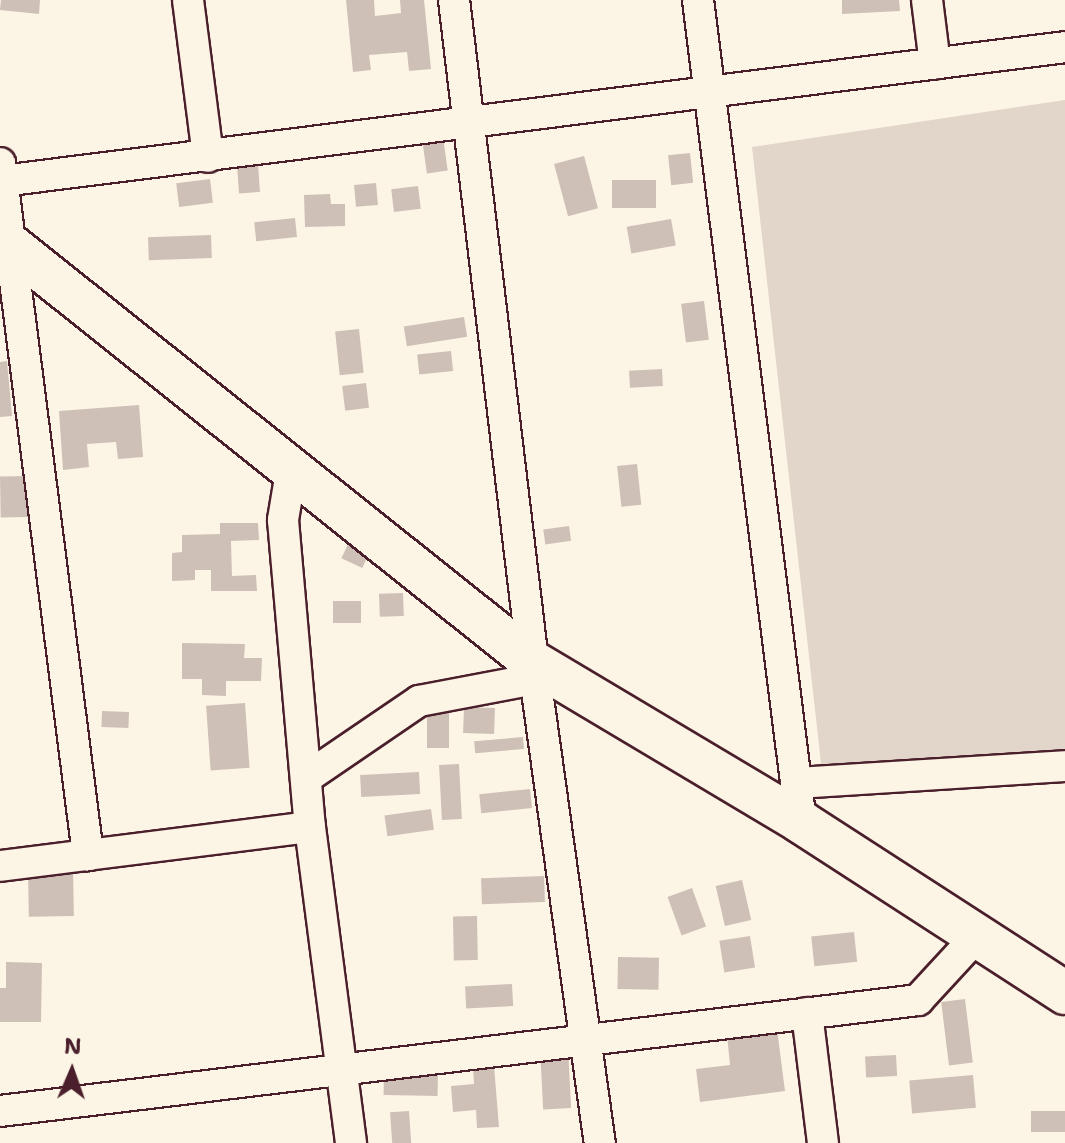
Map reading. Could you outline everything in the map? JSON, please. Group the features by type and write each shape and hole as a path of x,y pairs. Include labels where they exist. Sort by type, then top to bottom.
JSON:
{"main road":[{"path":"6,242 534,670 799,802 977,936 1065,993"}],"street":[{"path":"188,0 208,157"},
{"path":"454,0 534,670 600,1143"},
{"path":"698,0 799,802 1065,766"},
{"path":"927,0 935,64"},
{"path":"88,855 6,242 1,172 208,157 1065,47"},
{"path":"291,472 283,520 310,827 351,1143"},
{"path":"306,778 419,701 534,670"},
{"path":"0,866 310,827"},
{"path":"0,1111 918,1000 977,936"},
{"path":"807,1013 823,1143"}],"shaded area":[{"path":"1065,100 1065,751 824,790 752,147"}],"building":[{"path":"1,0 40,0 39,14 0,10"},
{"path":"346,0 374,0 375,16 401,13 400,0 424,0 431,69 409,71 407,52 369,55 371,70 353,72"},
{"path":"842,0 899,0 900,11 842,14"},
{"path":"442,130 448,171 427,174 421,133"},
{"path":"690,153 693,183 671,185 668,155"},
{"path":"584,156 598,208 568,216 554,164"},
{"path":"258,164 260,192 239,193 237,165"},
{"path":"210,179 213,203 179,207 176,183"},
{"path":"612,180 656,180 656,208 612,208"},
{"path":"376,183 378,205 356,207 354,185"},
{"path":"418,186 421,209 394,212 391,189"},
{"path":"330,194 331,204 345,204 345,226 305,227 304,195"},
{"path":"295,218 297,237 256,241 254,222"},
{"path":"671,219 676,246 631,253 627,227"},
{"path":"211,235 212,258 149,260 148,237"},
{"path":"704,301 709,340 686,343 681,304"},
{"path":"464,317 467,337 407,346 404,327"},
{"path":"359,329 364,373 340,375 335,332"},
{"path":"451,351 453,371 419,374 417,355"},
{"path":"7,361 12,416 0,417 0,362"},
{"path":"662,369 663,386 630,388 629,371"},
{"path":"366,383 369,408 345,411 342,386"},
{"path":"139,405 143,457 118,459 116,442 87,444 89,467 63,470 59,411"},
{"path":"637,464 641,505 621,507 617,466"},
{"path":"0,476 28,476 29,517 1,517"},
{"path":"220,523 258,523 259,540 231,541 232,576 256,575 257,591 211,591 211,570 195,570 195,580 172,581 172,553 182,552 182,535 220,534"},
{"path":"569,526 571,541 545,544 543,530"},
{"path":"349,542 370,552 362,568 341,558"},
{"path":"403,593 404,616 380,617 379,594"},
{"path":"333,601 361,601 361,623 333,623"},
{"path":"182,643 245,644 244,658 262,658 261,681 226,681 226,696 202,695 202,679 182,679"},
{"path":"427,702 449,702 449,748 427,748"},
{"path":"245,703 250,768 211,771 206,706"},
{"path":"464,707 495,708 494,734 463,733"},
{"path":"102,711 129,712 128,728 101,727"},
{"path":"523,737 524,749 475,753 474,741"},
{"path":"459,764 462,819 442,820 439,765"},
{"path":"419,772 420,794 361,797 360,775"},
{"path":"530,789 532,808 481,813 479,794"},
{"path":"431,809 434,830 387,836 384,816"},
{"path":"73,868 74,916 29,917 28,869"},
{"path":"544,876 545,902 482,904 481,878"},
{"path":"742,880 751,920 725,926 716,886"},
{"path":"692,888 706,927 682,935 668,897"},
{"path":"453,916 477,916 478,960 454,960"},
{"path":"854,932 857,962 814,966 811,936"},
{"path":"750,936 755,968 724,972 719,941"},
{"path":"618,957 659,958 658,990 617,989"},
{"path":"6,962 42,963 41,1022 0,1022 0,988 6,988"},
{"path":"512,984 513,1006 466,1008 465,986"},
{"path":"965,999 973,1063 949,1065 941,1002"},
{"path":"777,1029 785,1091 700,1102 696,1069 730,1065 727,1035"},
{"path":"568,1048 571,1108 543,1109 540,1049"},
{"path":"896,1055 897,1076 866,1078 865,1057"},
{"path":"494,1066 499,1127 477,1128 476,1110 453,1112 451,1086 474,1084 473,1068"},
{"path":"384,1071 438,1072 438,1096 384,1095"},
{"path":"973,1075 976,1108 912,1113 909,1081"},
{"path":"409,1111 411,1143 392,1143 390,1112"},
{"path":"1031,1111 1065,1111 1065,1132 1031,1132"}]}
